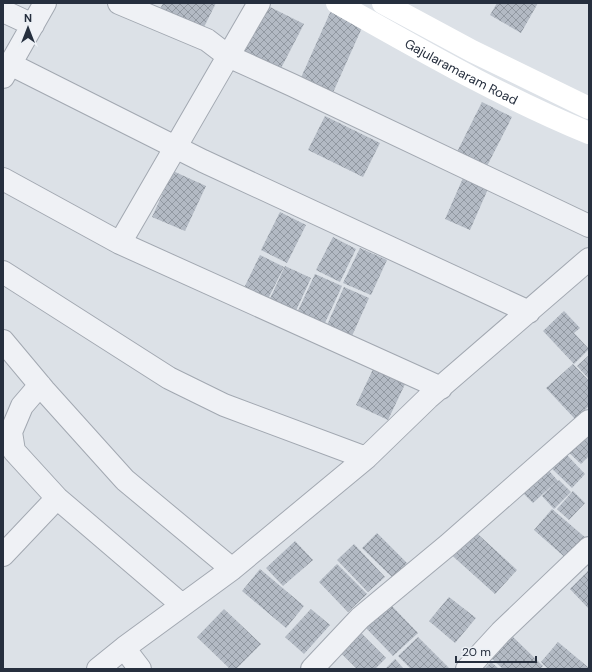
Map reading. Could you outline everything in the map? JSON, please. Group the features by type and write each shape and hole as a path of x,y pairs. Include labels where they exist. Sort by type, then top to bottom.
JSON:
{"main road":[{"name":"Gajularamaram Road","path":"337,3 452,68 561,122 589,133"},
{"name":"Gajularamaram Road","path":"383,3 472,51 589,108"}],"street":[{"path":"45,3 6,70 176,147 202,161 529,312"},
{"path":"119,3 207,40 228,56 589,226"},
{"path":"120,242 259,3"},
{"path":"3,11 33,25"},
{"path":"3,179 120,242 441,388"},
{"path":"98,669 124,648 232,569 366,458 428,398 589,259"},
{"path":"3,272 169,378 224,405 366,458"},
{"path":"3,341 40,385 125,480 232,569"},
{"path":"40,385 22,406 11,432 14,451 57,498 182,605"},
{"path":"312,669 360,618 448,544 589,421"},
{"path":"3,555 57,498"},
{"path":"467,669 501,632 589,548"},
{"path":"124,648 140,669"}],"building":[{"path":"163,3 216,3 203,29 160,9"},
{"path":"497,3 538,3 521,33 490,15"},
{"path":"264,4 304,24 278,74 238,54"},
{"path":"333,6 365,21 331,97 299,82"},
{"path":"482,102 512,117 484,172 454,158"},
{"path":"325,116 380,143 363,177 308,150"},
{"path":"173,171 206,186 185,231 152,217"},
{"path":"463,178 488,189 470,230 445,219"},
{"path":"280,212 306,225 287,263 261,250"},
{"path":"333,237 356,249 340,282 316,270"},
{"path":"360,248 387,260 371,295 343,283"},
{"path":"260,255 284,267 266,303 242,292"},
{"path":"285,266 311,278 294,315 268,303"},
{"path":"315,274 342,286 324,325 297,313"},
{"path":"344,287 369,298 352,336 327,325"},
{"path":"564,311 580,328 574,333 589,349 574,364 543,331"},
{"path":"589,355 589,379 577,366"},
{"path":"573,364 589,381 589,406 575,419 546,388"},
{"path":"375,365 407,380 388,420 356,405"},
{"path":"589,428 589,456 581,464 564,448"},
{"path":"561,449 585,474 572,488 546,463"},
{"path":"543,464 558,481 559,480 571,492 554,509 542,496 556,482 533,503 518,488"},
{"path":"573,491 585,503 569,520 557,509"},
{"path":"552,509 587,539 568,560 534,530"},
{"path":"470,527 517,570 495,594 447,551"},
{"path":"377,533 407,563 393,578 362,548"},
{"path":"295,541 313,560 283,586 266,568"},
{"path":"354,544 385,577 368,592 337,560"},
{"path":"337,564 367,594 348,612 319,582"},
{"path":"260,569 304,606 286,628 242,591"},
{"path":"589,570 589,609 570,589"},
{"path":"449,597 476,618 455,643 429,621"},
{"path":"390,604 418,633 393,656 365,627"},
{"path":"224,609 261,644 236,669 230,669 197,637"},
{"path":"311,609 330,625 304,654 285,637"},
{"path":"357,629 386,658 375,669 357,669 337,649"},
{"path":"512,636 543,666 540,669 503,669 491,658"},
{"path":"418,637 449,668 448,669 411,669 398,656"},
{"path":"558,642 589,669 548,669 541,662"},
{"path":"395,659 404,669 385,669"},
{"path":"491,662 499,669 484,669"}]}
